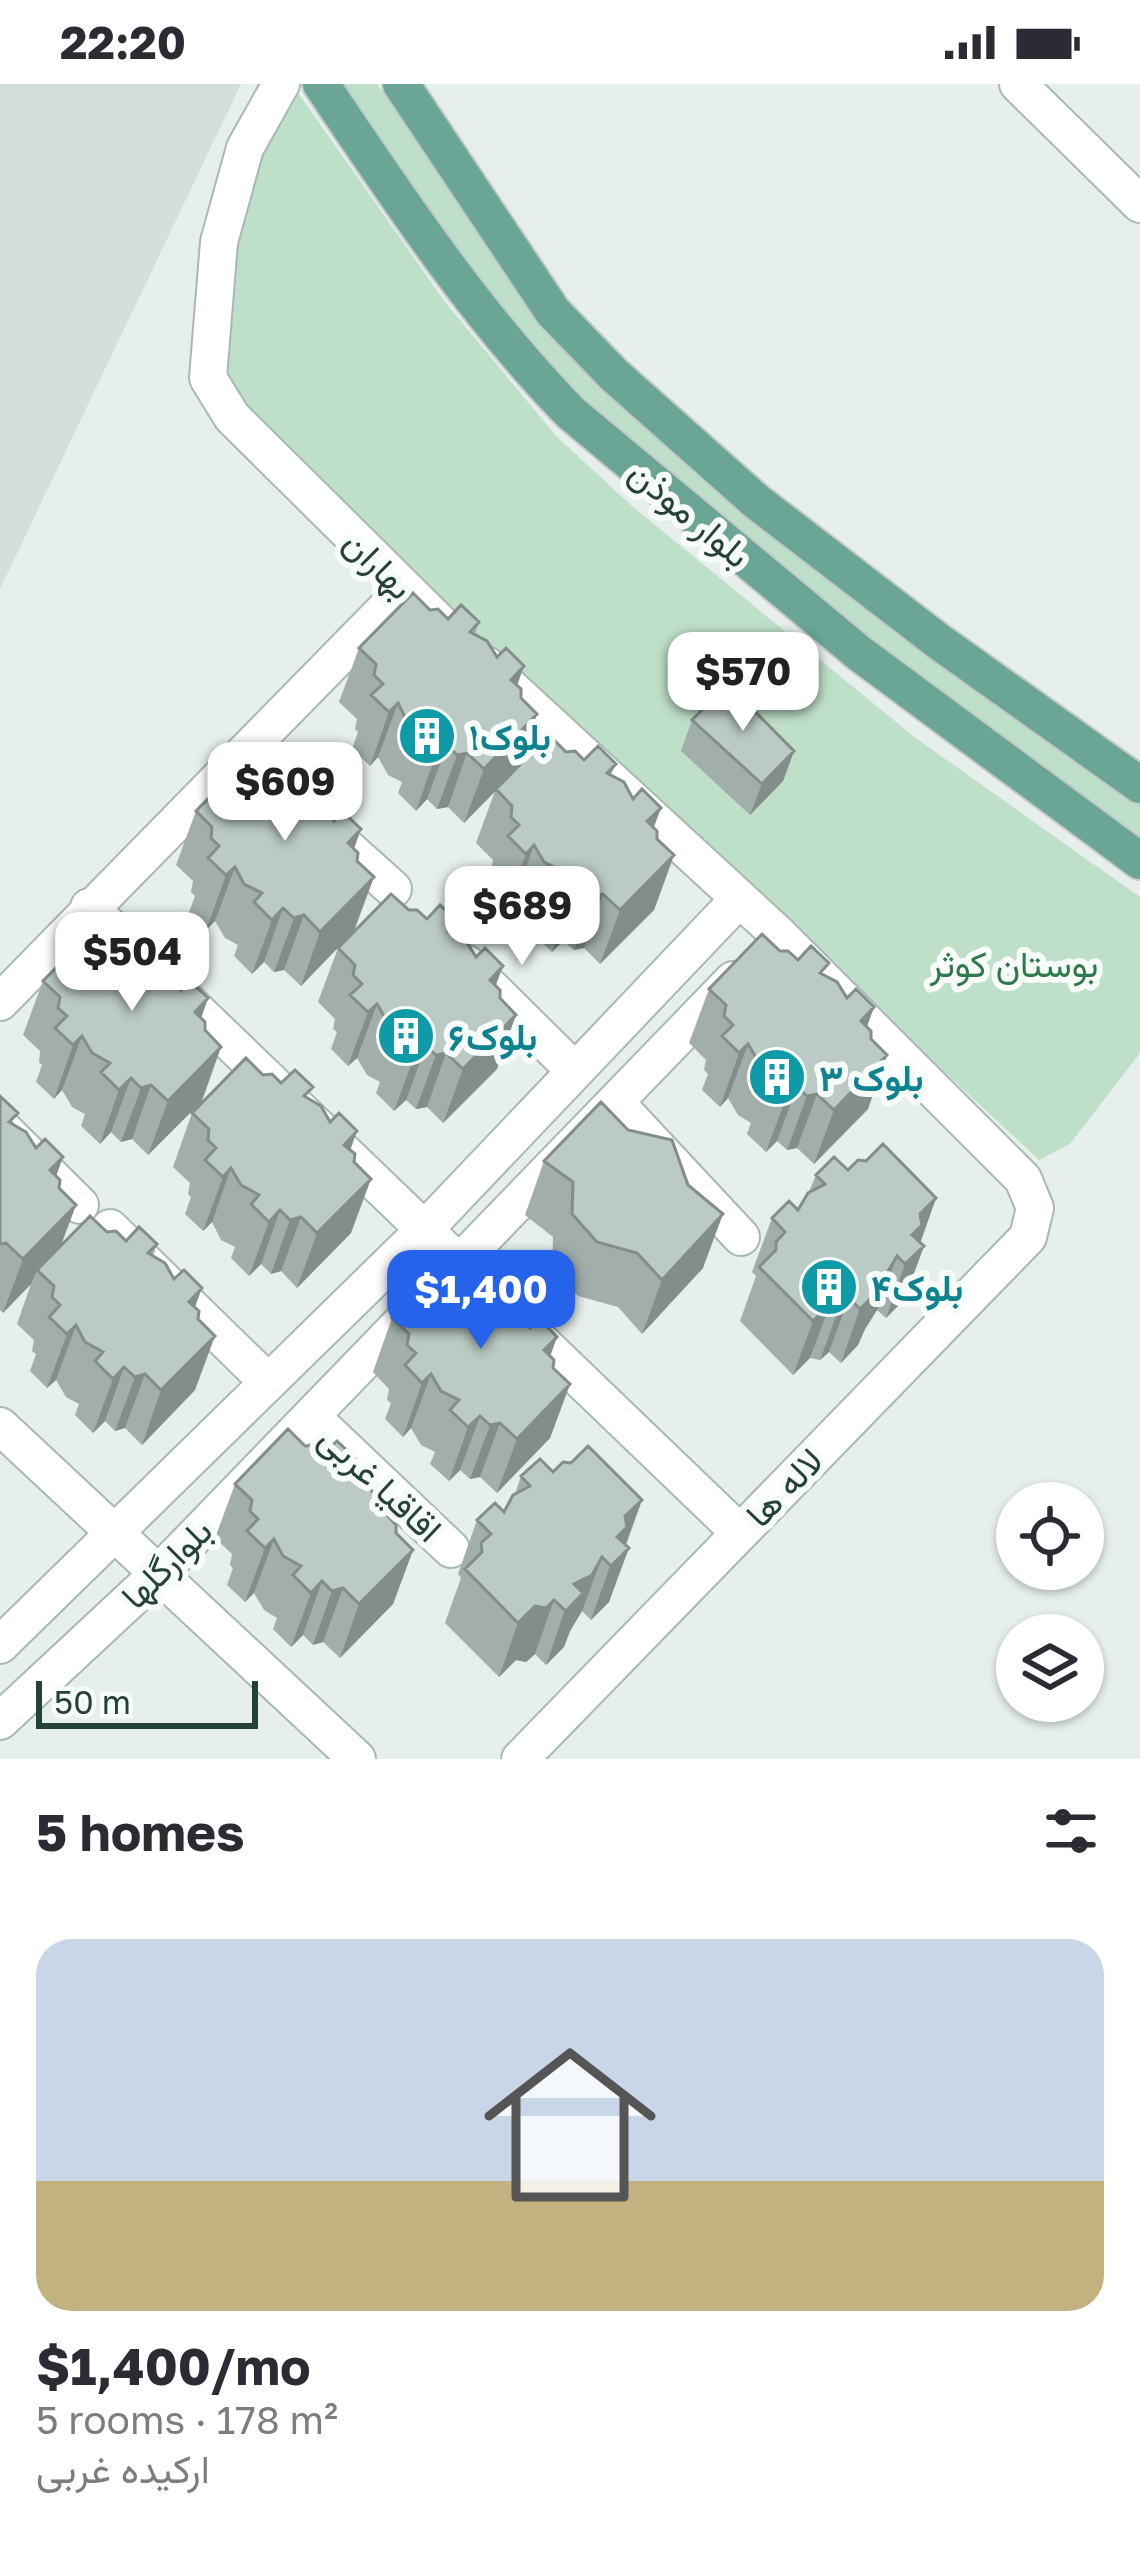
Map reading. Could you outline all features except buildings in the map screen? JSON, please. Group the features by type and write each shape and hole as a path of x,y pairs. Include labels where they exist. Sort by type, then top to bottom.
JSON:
{"main road":[{"name":"بلوار موذن","path":"321,84 413,220 532,373 571,413 859,653 1140,861"},
{"name":"بلوار موذن","path":"401,84 553,312 614,375 757,502 938,641 1140,785"}],"street":[{"name":"بهاران","path":"281,84 245,148 219,242 208,378 232,417 404,590 777,934 1023,1179 1035,1208"},
{"path":"1018,84 1140,203"},
{"path":"0,1002 404,590"},
{"path":"241,753 393,889"},
{"name":"بلوارگلها","path":"0,1645 425,1228 740,899"},
{"path":"89,907 740,1533"},
{"path":"434,932 575,1071"},
{"name":"بلوارگلها","path":"0,1721 159,1573 777,934"},
{"path":"616,1103 741,1237"},
{"path":"0,1126 80,1205"},
{"name":"لاله ها","path":"520,1759 1028,1238 1035,1208"},
{"path":"110,1228 268,1382"},
{"name":"اقاقیا غربی","path":"311,1416 452,1549"},
{"path":"0,1426 357,1759"}],"shaded area":[{"path":"0,84 241,84 0,589"}],"green space":[{"path":"342,84 377,84 541,316 1140,796 1140,848 767,572 584,408 499,308"},
{"name":"بوستان کوثر","path":"294,87 445,302 557,437 633,507 917,739 1140,897 1140,1053 1070,1144 1039,1160 408,572 239,407 218,375 234,241 257,156"}],"place":[{"name":"بلوک۱","path":"427,736"},
{"name":"بلوک۶","path":"406,1036"},
{"name":"بلوک ۳","path":"777,1077"},
{"name":"بلوک۴","path":"829,1287"}]}
